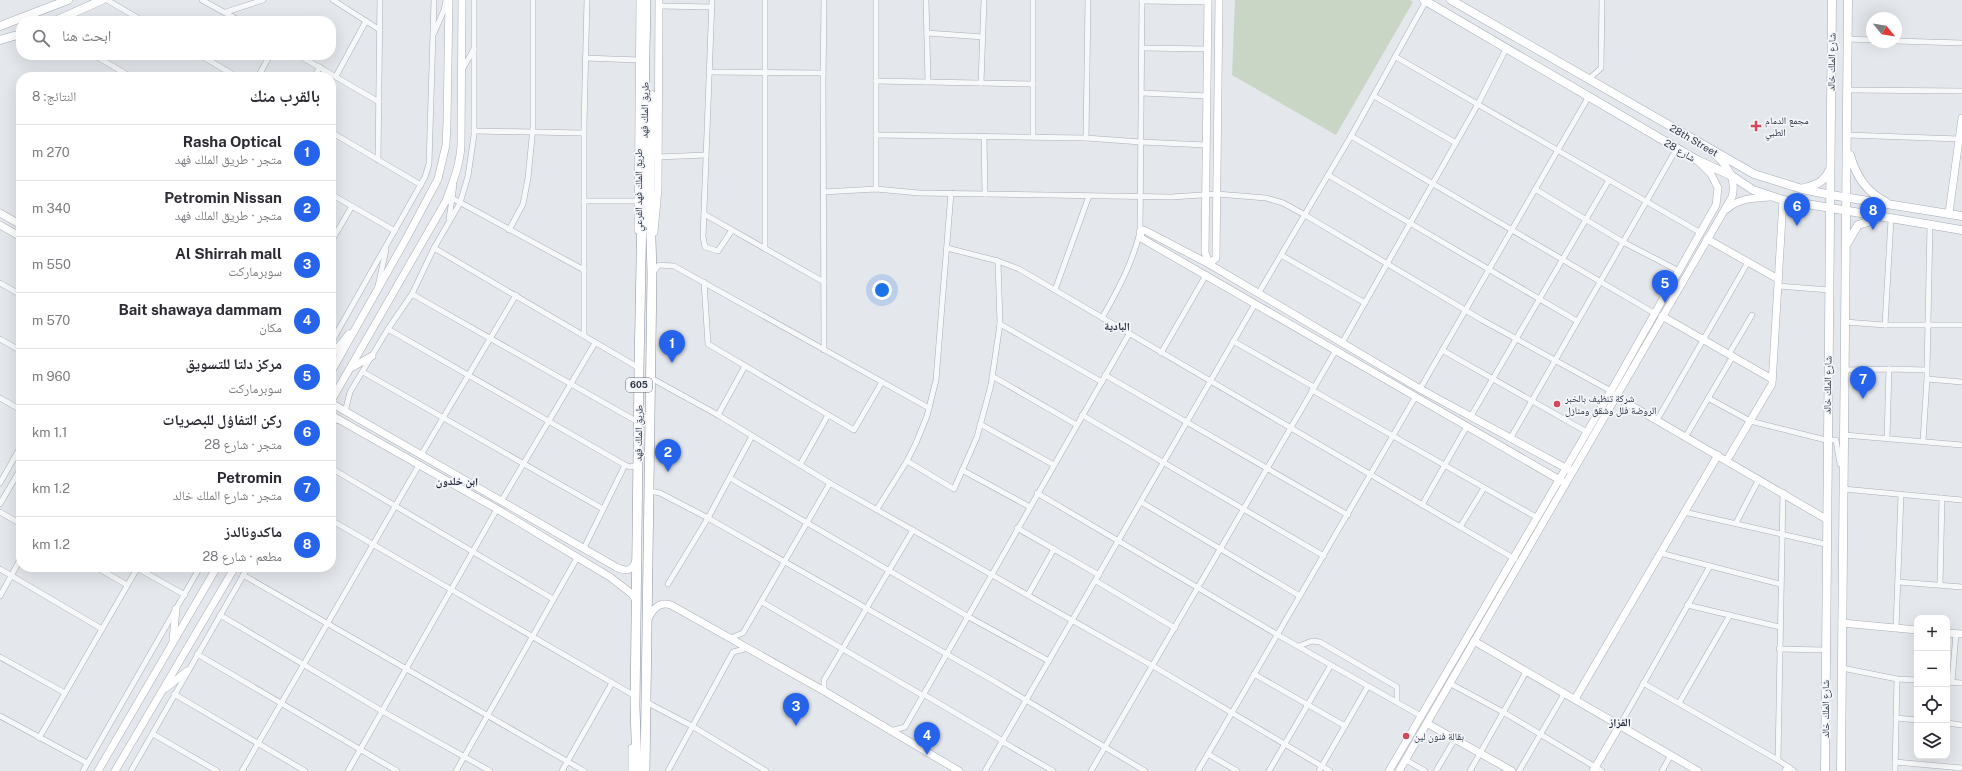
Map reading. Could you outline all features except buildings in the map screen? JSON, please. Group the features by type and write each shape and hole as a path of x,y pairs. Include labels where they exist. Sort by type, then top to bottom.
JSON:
{"highway":[{"name":"طريق الملك فهد","path":"637,771 635,701 638,422 646,0"},
{"name":"طريق الملك فهد","path":"646,771 652,274 650,203 656,2"}],"main road":[{"path":"28,16 68,0"},
{"path":"66,16 102,0"},
{"name":"28th Street","path":"1451,0 1754,174 1802,189 1831,195 1962,216"},
{"name":"شارع الملك خالد","path":"1824,771 1826,440 1830,226 1829,209 1831,195 1832,0"},
{"name":"شارع الملك خالد","path":"1840,771 1848,145 1848,0"},
{"name":"شارع 28","path":"1425,1 1507,47 1697,160 1732,176 1753,190 1783,200 1829,209 1962,230"},
{"path":"0,26 16,20"},
{"path":"0,30 9,28 16,23"},
{"path":"0,40 16,35"},
{"path":"1848,145 1858,177 1866,188 1877,198 1894,206"},
{"path":"1802,189 1819,185 1825,180 1830,169"},
{"path":"1811,205 1828,218 1830,226"},
{"path":"1846,248 1851,234 1858,225 1870,220 1888,219"}],"street":[{"path":"107,0 134,16"},
{"path":"202,0 232,16"},
{"path":"226,12 264,0"},
{"path":"333,0 380,30"},
{"path":"378,160 380,0"},
{"path":"336,334 421,185 429,164 434,0"},
{"path":"433,36 444,10 446,0"},
{"path":"336,363 433,191 441,166 446,145 448,123 449,0"},
{"path":"449,224 455,177 460,157 462,0"},
{"path":"345,412 350,392 388,328 412,294 434,248 460,203 468,176 474,131 474,0"},
{"path":"509,230 523,204 528,178 533,132 533,0"},
{"path":"584,335 584,133 587,0"},
{"name":"طريق الملك فهد الفرعي","path":"640,0 638,201 640,260"},
{"path":"712,0 703,237 705,247 718,251 732,230"},
{"path":"765,0 765,249"},
{"path":"824,0 824,350"},
{"path":"876,0 876,189"},
{"path":"926,0 928,82"},
{"path":"981,83 984,0"},
{"path":"1033,0 1033,137"},
{"path":"1086,138 1088,0"},
{"path":"1209,264 1216,258 1219,0"},
{"path":"1589,79 1601,68 1602,0"},
{"path":"1209,264 1205,252 1208,1 1142,1 1143,48 1140,142 1141,238 1562,481"},
{"path":"1258,294 1374,96 1425,1"},
{"path":"656,2 712,7"},
{"name":"طريق الملك فهد الفرعي","path":"652,248 657,200 658,157 656,2"},
{"path":"366,21 336,76 379,102"},
{"path":"927,33 983,37"},
{"path":"1848,39 1866,40"},
{"path":"1902,41 1962,43"},
{"path":"1342,343 1478,104 1507,47"},
{"path":"461,72 474,48"},
{"path":"1143,48 1208,49"},
{"path":"1396,57 1701,233"},
{"path":"586,58 639,60"},
{"path":"102,60 123,72"},
{"path":"208,60 229,72"},
{"path":"261,72 267,60"},
{"path":"308,60 330,72"},
{"path":"317,72 320,66"},
{"path":"709,72 823,73"},
{"path":"876,81 1033,84"},
{"path":"1848,90 1962,91"},
{"path":"1142,93 1207,96"},
{"path":"1374,96 1456,143"},
{"path":"1420,388 1589,96"},
{"path":"1948,213 1962,118"},
{"path":"474,131 584,133"},
{"path":"336,135 421,185"},
{"path":"876,135 1086,138 1206,145"},
{"path":"1848,135 1959,139"},
{"path":"984,136 985,194"},
{"path":"1351,136 1564,259 1654,313"},
{"path":"1389,771 1562,481 1587,432 1662,316 1732,197 1734,187 1732,176 1722,161 1703,146"},
{"path":"1510,439 1677,148"},
{"path":"658,157 706,155"},
{"path":"1568,469 1613,393 1654,313 1716,205 1718,188 1711,174 1697,160"},
{"path":"1328,175 1577,321"},
{"path":"336,394 446,201 455,177"},
{"path":"1471,416 1518,339 1540,298 1609,180"},
{"path":"823,192 876,189 951,193 1140,197 1206,196 1217,194 1266,198 1283,203 1613,393 1783,492 1826,519"},
{"path":"1535,189 1624,242 1679,271"},
{"path":"877,509 907,461 929,408 936,380 951,193"},
{"path":"1055,290 1089,196"},
{"path":"1721,215 1735,202 1750,198 1770,196"},
{"path":"336,197 395,231"},
{"path":"452,198 584,270"},
{"path":"584,200 638,201"},
{"path":"1727,460 1772,384 1783,200"},
{"path":"336,233 352,206"},
{"path":"0,213 16,222"},
{"path":"704,214 824,282"},
{"path":"1886,325 1888,219"},
{"path":"0,225 16,234"},
{"path":"1923,441 1927,380 1930,225"},
{"path":"1140,232 1144,230 1209,264 1420,388 1510,439 1568,469"},
{"path":"1102,318 1122,285 1136,249 1140,232"},
{"path":"1707,239 1748,262 1778,282 1828,290"},
{"path":"376,291 387,246"},
{"path":"434,248 639,368"},
{"path":"947,248 998,261 1019,269 1290,429 1516,559"},
{"path":"1281,255 1365,303"},
{"path":"907,461 954,489 977,437 992,376 1000,324 998,261"},
{"path":"1657,420 1748,262"},
{"path":"652,274 659,265 674,266 929,408"},
{"path":"1161,353 1206,275"},
{"path":"704,282 708,344 854,430 882,382"},
{"path":"0,283 16,292"},
{"path":"412,294 638,422"},
{"path":"420,455 444,419 516,296"},
{"path":"986,771 1255,304"},
{"path":"1686,436 1752,315"},
{"path":"1662,316 1772,378"},
{"path":"336,350 360,321"},
{"path":"1845,322 1886,325 1962,325"},
{"path":"1000,324 1102,382"},
{"path":"388,328 625,465 630,467 638,465"},
{"path":"890,731 904,727 966,616 1129,334"},
{"path":"0,339 16,348"},
{"path":"1233,342 1393,436 1536,517"},
{"path":"502,500 595,343"},
{"path":"1092,771 1336,350"},
{"path":"1442,350 1531,402 1587,432"},
{"path":"351,368 372,356"},
{"path":"718,415 745,366"},
{"path":"1887,438 1889,369"},
{"path":"1845,370 1927,370"},
{"path":"363,372 603,510"},
{"path":"1105,375 1348,515"},
{"path":"992,376 1077,425"},
{"path":"651,378 718,415 830,483 1153,666 1284,744 1320,769 1330,771"},
{"path":"1927,380 1962,382"},
{"path":"1198,771 1416,396"},
{"path":"0,398 16,407"},
{"path":"1708,398 1750,421 1826,440 1836,440 1840,460 1840,500 1843,511"},
{"path":"336,406 616,567 623,570 629,570 634,566 637,556"},
{"path":"800,465 828,415"},
{"path":"1082,415 1324,556"},
{"path":"336,417 610,577 632,594 636,600"},
{"path":"336,421 340,419"},
{"path":"980,424 1054,465"},
{"path":"1422,505 1467,426"},
{"path":"1844,435 1962,444"},
{"path":"668,584 708,518 752,436"},
{"path":"0,482 16,455"},
{"path":"1574,699 1718,455"},
{"path":"242,771 420,465"},
{"path":"584,548 625,465"},
{"path":"962,470 1030,506"},
{"path":"336,471 397,505 553,599"},
{"path":"0,504 16,477"},
{"path":"730,478 966,616 1050,661"},
{"path":"1736,523 1759,479"},
{"path":"1399,771 1428,724 1449,683 1474,641 1536,517 1562,481"},
{"path":"730,638 743,633 785,563 830,483"},
{"path":"1459,526 1483,487"},
{"path":"1843,489 1962,500"},
{"path":"650,490 660,493 708,518 1027,701 1145,771"},
{"path":"1778,760 1780,584 1783,492"},
{"path":"1037,493 1278,635 1421,716"},
{"path":"1896,628 1901,494"},
{"path":"1940,585 1942,498"},
{"path":"1141,502 1300,596"},
{"path":"348,771 497,510"},
{"path":"0,512 16,521"},
{"path":"1684,512 1826,544"},
{"path":"336,523 373,546 612,683 635,701 632,771"},
{"path":"1018,528 1099,576"},
{"path":"824,691 824,680 913,530"},
{"path":"1028,595 1054,549"},
{"path":"1660,553 1780,584"},
{"path":"456,771 577,558"},
{"path":"0,596 16,566"},
{"path":"1594,769 1710,566"},
{"path":"610,577 618,577 619,572 616,567"},
{"path":"0,569 102,629"},
{"path":"105,572 127,585"},
{"path":"39,738 134,572"},
{"path":"145,572 184,595"},
{"path":"82,771 197,572"},
{"path":"98,771 214,572"},
{"path":"115,771 233,572"},
{"path":"131,771 245,572"},
{"path":"243,575 405,670 488,715 584,771"},
{"path":"1096,581 1175,628"},
{"path":"1898,582 1962,587"},
{"path":"762,602 1053,771"},
{"path":"648,619 655,608 659,605 667,603 824,691 959,771"},
{"path":"1687,606 1780,627"},
{"path":"173,644 176,609"},
{"path":"220,615 382,711 490,771"},
{"path":"1678,703 1730,615"},
{"path":"1842,623 1914,630"},
{"path":"1950,677 1959,634"},
{"path":"1299,646 1312,641 1320,642 1397,687 1397,702"},
{"path":"1474,641 1698,771"},
{"path":"669,770 733,652 748,648"},
{"path":"1779,649 1825,650"},
{"path":"197,654 397,771"},
{"path":"0,657 65,693"},
{"path":"1269,771 1331,664"},
{"path":"1842,668 1914,680"},
{"path":"163,690 187,671"},
{"path":"1470,771 1526,672"},
{"path":"1254,674 1345,726"},
{"path":"1895,771 1897,678"},
{"path":"1950,682 1962,683"},
{"path":"562,771 612,683"},
{"path":"1449,683 1541,734 1594,769 1602,771"},
{"path":"1643,683 1778,760 1790,770"},
{"path":"1320,769 1368,686"},
{"path":"174,694 305,771"},
{"path":"1519,771 1564,694"},
{"path":"646,702 692,726 766,771"},
{"path":"0,716 87,763"},
{"path":"1896,718 1914,720"},
{"path":"1950,723 1962,725"},
{"path":"1428,724 1512,771"},
{"path":"153,734 217,771"},
{"path":"1436,771 1455,739"},
{"path":"1208,754 1237,771"},
{"path":"1662,771 1671,756"},
{"path":"1406,760 1425,771"},
{"path":"1895,762 1962,768"}],"green space":[{"path":"1235,0 1410,0 1413,2 1336,135 1232,75"}],"place":[{"name":"مجمع الدمام الطبي","path":"1756,126"},
{"name":"ركن التفاؤل للبصريات","path":"1797,226"},
{"name":"ماكدونالدز","path":"1873,230"},
{"name":"مركز دلتا للتسويق","path":"1665,303"},
{"name":"Rasha Optical","path":"672,363"},
{"name":"Petromin","path":"1863,399"},
{"name":"شركة تنظيف بالخبر الروضة فلل وشقق ومنازل","path":"1557,404"},
{"name":"Petromin Nissan","path":"668,472"},
{"name":"Al Shirrah mall","path":"796,726"},
{"name":"بقالة فنون لين","path":"1406,736"},
{"name":"Bait shawaya dammam","path":"927,755"}],"district":[{"name":"البادية","path":"1117,326"},
{"name":"ابن خلدون","path":"457,481"},
{"name":"القزاز","path":"1620,722"}]}
